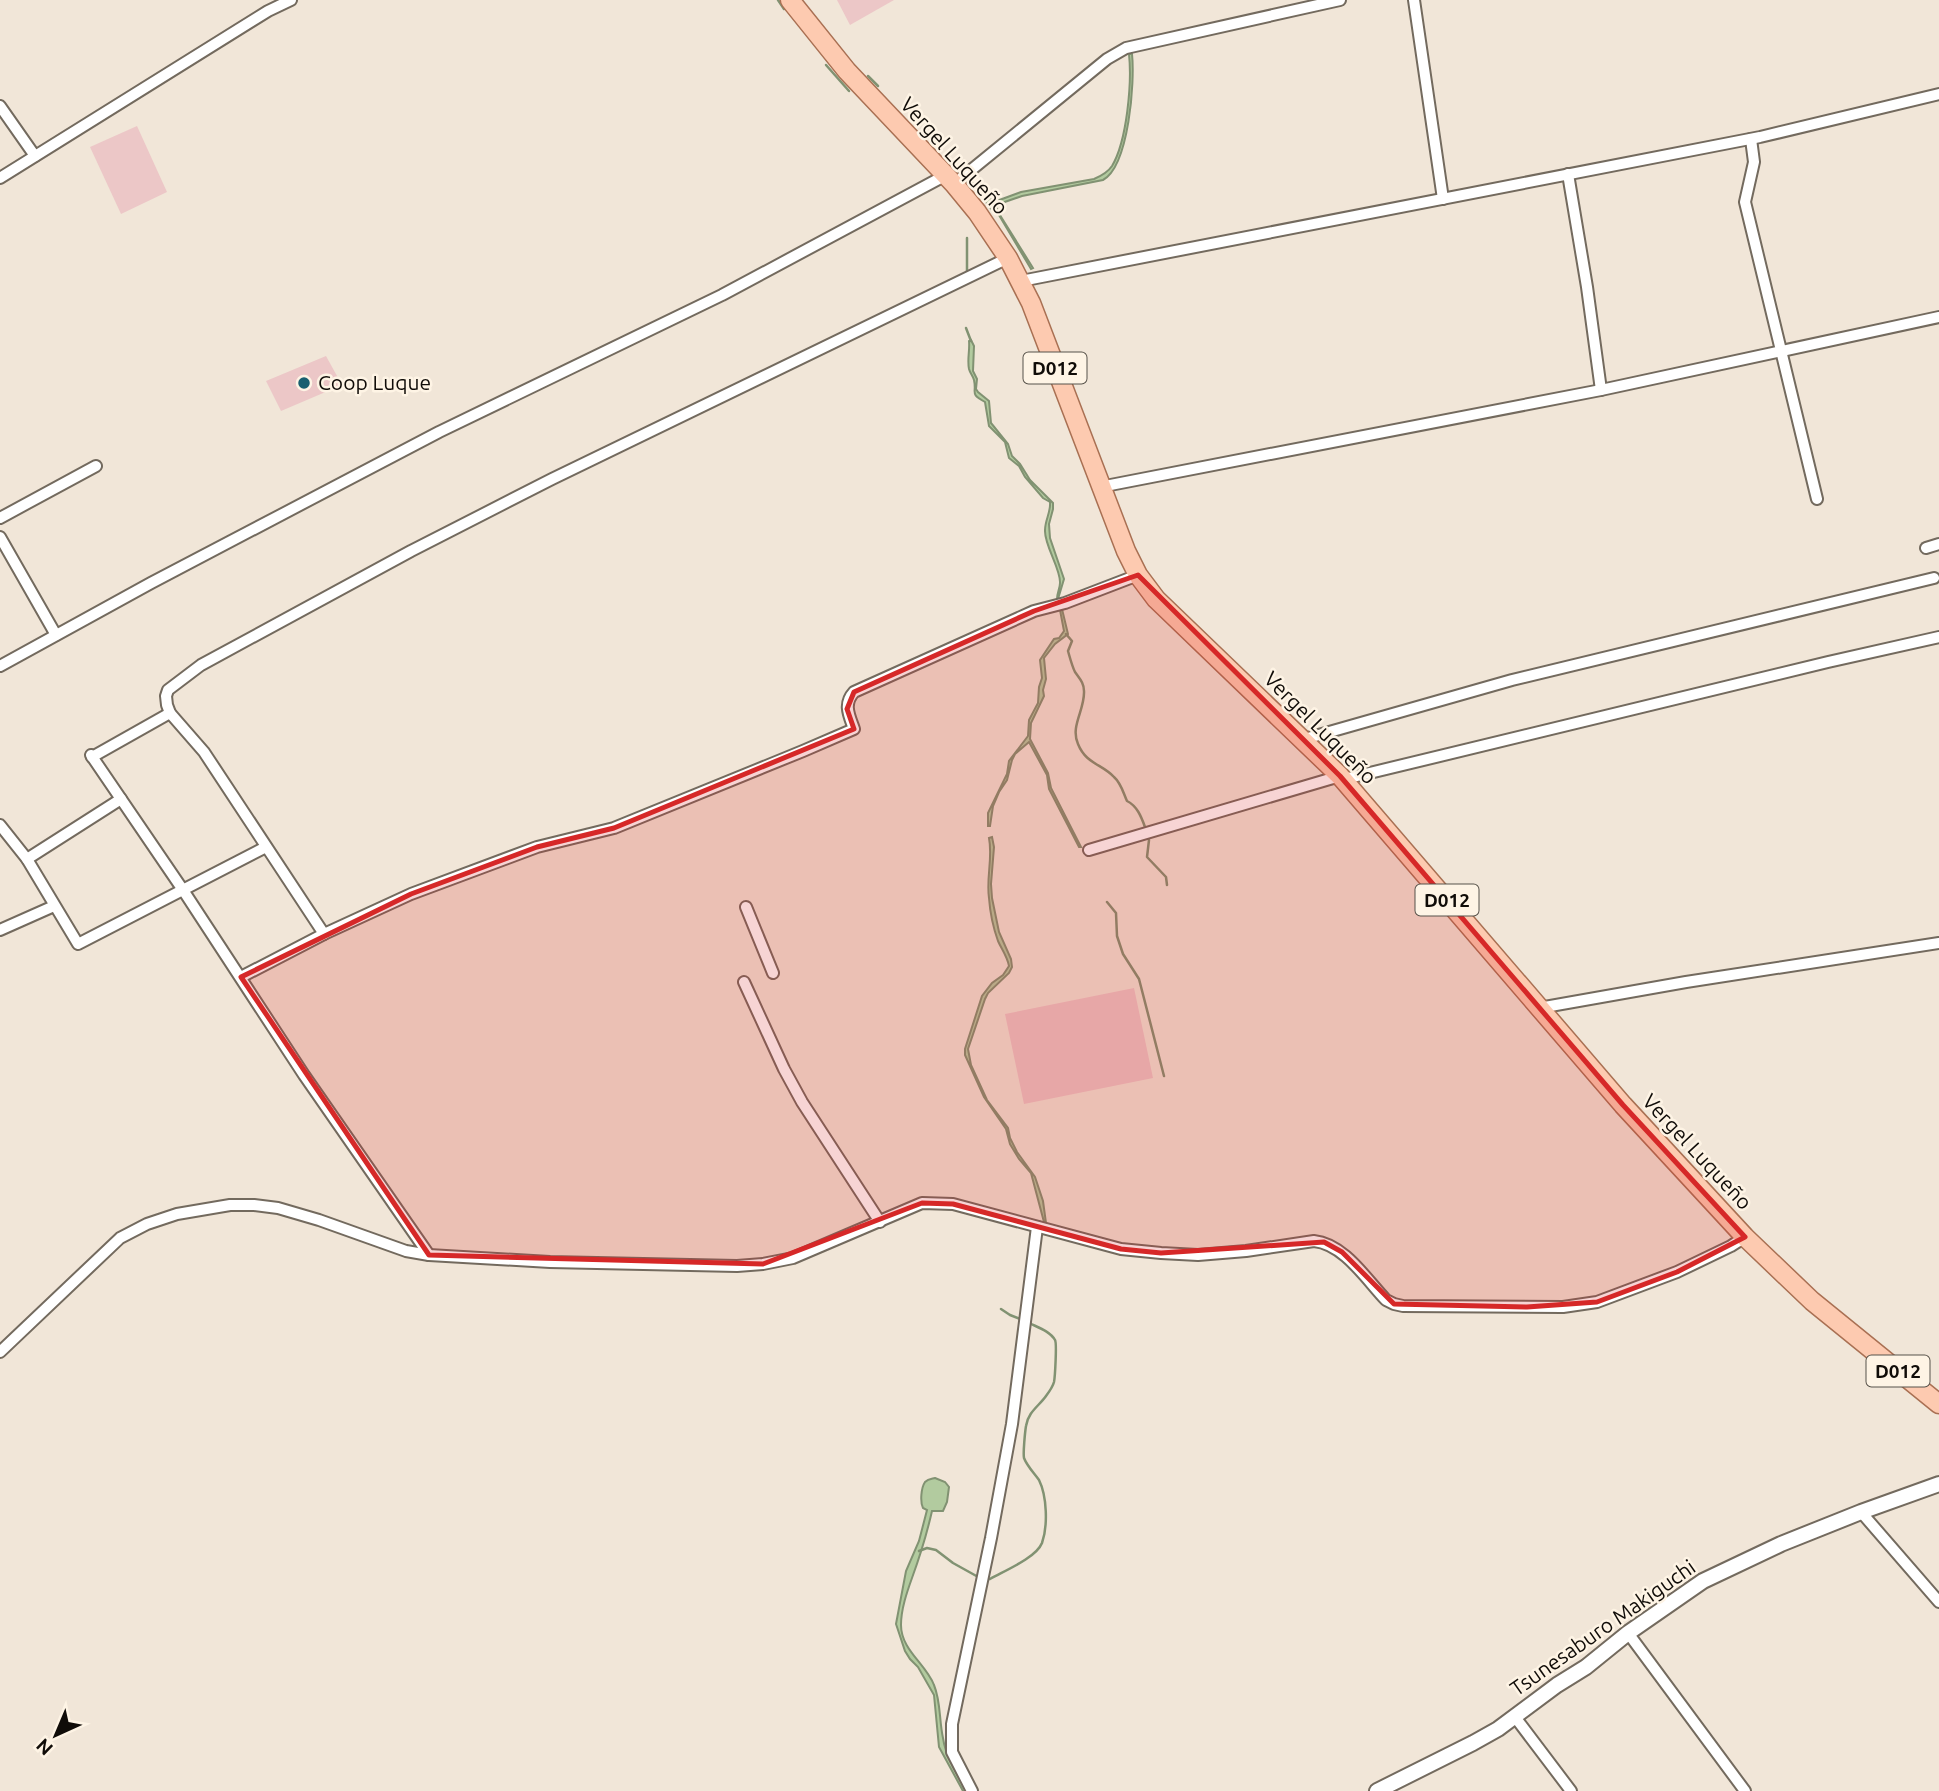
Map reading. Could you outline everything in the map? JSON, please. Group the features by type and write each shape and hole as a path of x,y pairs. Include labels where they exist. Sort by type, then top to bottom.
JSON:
{"main road":[{"name":"Vergel Luqueño","path":"790,0 847,71 950,180 977,212 1008,258 1031,303 1125,551 1138,575 1166,608 1340,776 1623,1105 1745,1237 1821,1308 1939,1405"}],"street":[{"path":"0,178 268,11 291,0"},
{"path":"0,666 162,577 439,432 722,295 950,180 1107,59 1126,48 1340,0"},
{"path":"1414,0 1443,199"},
{"path":"1021,281 1751,139 1939,94"},
{"path":"0,106 35,156"},
{"path":"1751,139 1754,163 1745,202 1817,499"},
{"path":"1568,174 1601,390"},
{"path":"324,934 204,752 170,713 166,696 168,690 201,665 411,551 552,479 1008,258"},
{"path":"1100,487 1601,390 1939,317"},
{"path":"0,518 96,466"},
{"path":"0,537 56,635"},
{"path":"1926,548 1939,544"},
{"path":"241,977 324,934 411,894 537,847 614,828 854,729 847,709 848,701 854,692 1034,611 1065,603 1138,575"},
{"path":"1301,740 1511,680 1934,578"},
{"path":"1089,850 1340,776 1349,778 1939,637"},
{"path":"170,713 91,756 183,890 304,1075 429,1255"},
{"path":"27,859 121,799"},
{"path":"0,825 27,859 78,944 267,847"},
{"path":"0,930 54,906"},
{"path":"746,907 773,973"},
{"path":"1539,1008 1939,943"},
{"path":"744,982 784,1069 802,1101 880,1222"},
{"path":"0,1352 120,1238 177,1213 230,1205 278,1208 405,1251 429,1255 550,1262 750,1265 793,1258 922,1203 953,1204 1121,1249 1199,1255 1324,1242 1342,1252 1386,1300 1403,1306 1563,1307 1597,1302 1677,1272 1745,1237"},
{"path":"972,1791 952,1752 952,1724 989,1551 1012,1424 1037,1227"},
{"name":"Tsunesaburo Makiguchi","path":"1377,1791 1472,1743 1515,1717 1703,1581 1758,1554 1939,1484"},
{"path":"1861,1512 1939,1602"},
{"path":"1628,1633 1745,1791"},
{"path":"1515,1717 1571,1791"}],"highlighted area":[{"path":"1138,575 1340,776 1623,1105 1745,1237 1677,1272 1597,1302 1527,1307 1394,1304 1342,1252 1324,1242 1161,1253 1121,1249 953,1204 922,1203 763,1264 429,1255 241,977 411,894 537,847 614,828 854,729 847,709 854,692 1034,611"}],"shaded area":[{"path":"837,0 894,0 850,25"},
{"path":"1129,54 1132,54 1133,67 1131,102 1124,141 1112,172 1103,180 1022,196 996,205 1033,268 1031,269 996,210 992,210 986,198 968,180 994,202 1021,192 1094,179 1106,172 1117,155 1125,127 1130,80"},
{"path":"137,126 167,192 121,214 90,147"},
{"path":"971,340 974,346 973,371 977,379 976,389 989,401 991,423 1008,444 1012,456 1030,480 1053,503 1049,524 1050,538 1064,579 1058,599 1060,577 1045,536 1050,502 1043,498 1019,466 1009,458 1005,442 989,426 985,402 975,395 974,380 969,369"},
{"name":"Coop Luque","path":"326,356 342,385 281,411 266,381"},
{"path":"1062,609 1068,634 1055,644 1044,658 1044,696 1031,723 1030,739 1048,773 1051,788 1081,847 1049,789 1047,775 1029,742 1012,760 1007,780 993,806 988,826 988,813 1007,774 1009,761 1028,736 1029,720 1038,703 1042,678 1040,660 1054,639 1059,638 1064,631"},
{"path":"992,837 992,898 999,932 1012,967 988,993 968,1049 971,1065 987,1100 1008,1128 1017,1152 1035,1177 1043,1201 1046,1223 1031,1173 1010,1144 1006,1129 984,1097 965,1055 982,996 1009,966 996,936 990,909 989,838"},
{"path":"1134,988 1153,1078 1024,1104 1005,1014"},
{"path":"935,1478 949,1487 947,1502 943,1511 932,1511 905,1601 901,1625 905,1642 934,1685 947,1752 967,1791 963,1791 939,1747 934,1695 905,1651 896,1624 906,1571 919,1541 927,1510 922,1505 923,1488 926,1481"}],"waterway":[{"path":"778,0 784,9"},
{"path":"826,65 849,91"},
{"path":"868,76 878,86"},
{"path":"967,238 967,273"},
{"path":"966,328 971,341"},
{"path":"1066,634 1072,641 1068,651 1072,665 1084,688 1076,731 1078,744 1085,756 1116,779 1145,827"},
{"path":"1149,840 1147,857 1166,877 1167,885"},
{"path":"1107,902 1116,913 1117,936 1123,954 1139,979 1164,1076"},
{"path":"1001,1309 1023,1320"},
{"path":"986,1579 1027,1559 1039,1549 1044,1536 1044,1494 1039,1480 1024,1458 1024,1447 1029,1417 1054,1382 1056,1342 1050,1334 1029,1323"},
{"path":"919,1551 927,1548 936,1550 980,1578"}],"place":[{"name":"Coop Luque","path":"304,383"}]}
